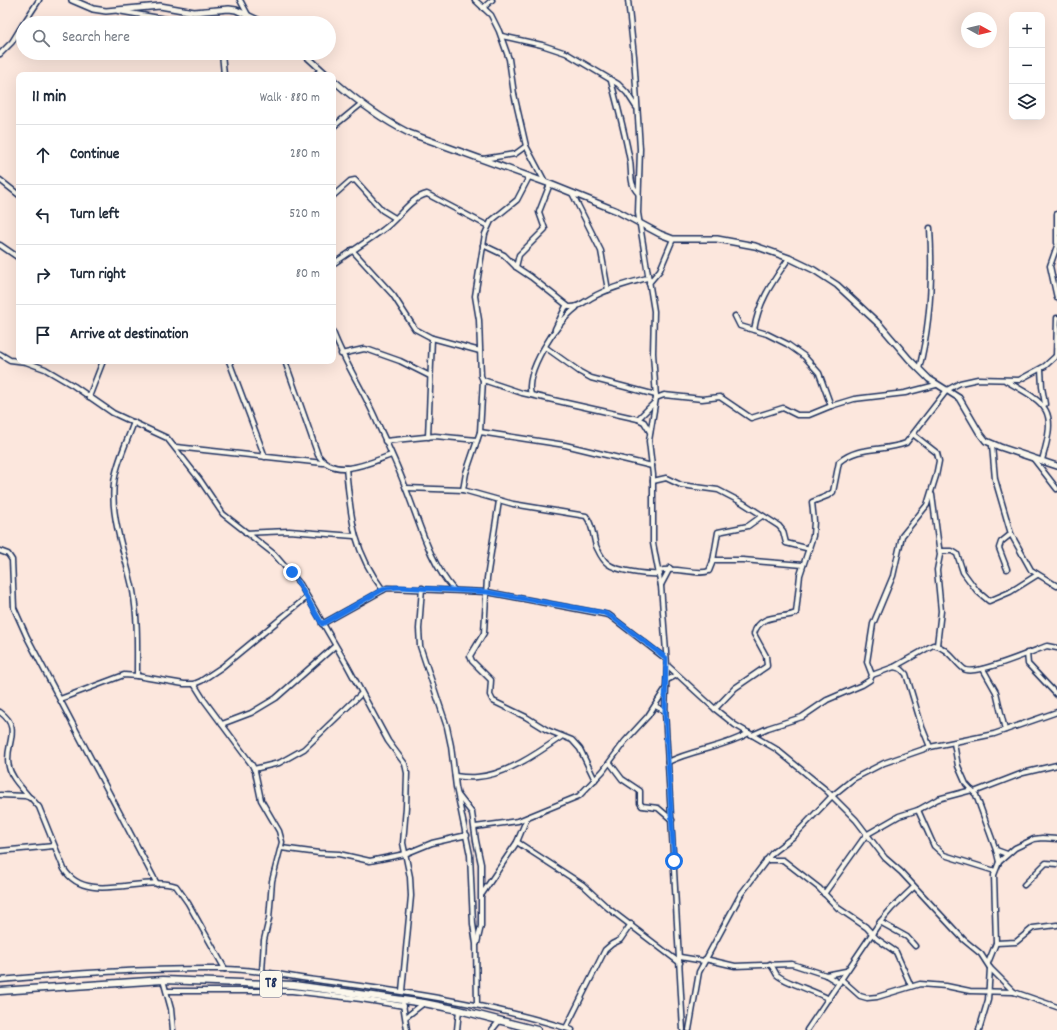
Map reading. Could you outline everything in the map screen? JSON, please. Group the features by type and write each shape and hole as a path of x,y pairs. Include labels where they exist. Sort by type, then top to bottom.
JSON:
{"main road":[{"name":"T8","path":"0,991 163,980 294,985 403,1002 424,1003 459,1010 537,1030"}],"street":[{"path":"28,16 39,0"},
{"path":"72,0 92,8 148,16"},
{"path":"240,0 248,16"},
{"path":"475,0 494,20 502,36 509,59 514,94 526,146 547,183 539,212 544,228 519,255 516,267"},
{"path":"483,8 492,0"},
{"path":"628,0 634,56 640,149 638,193 639,223 647,278 654,311 653,353 656,398 649,441 653,481 654,543 661,586 667,665 665,711 683,1030"},
{"path":"118,11 160,6 194,12 229,9 248,16"},
{"path":"0,54 12,42 16,35"},
{"path":"502,36 556,48 628,93 637,107"},
{"path":"223,60 224,72"},
{"path":"310,60 323,72"},
{"path":"611,81 630,163 632,182 638,193"},
{"path":"336,83 361,104 391,124 409,133 484,159 572,193 616,211 660,234 673,239 726,240 755,246 789,258 814,270 837,285 880,325 919,369 936,385 959,398 979,432 992,444 1057,466"},
{"path":"336,125 361,104"},
{"path":"484,159 515,154 526,146"},
{"path":"464,490 466,473 480,432 483,380 480,373 479,320 475,296 483,245 488,226 495,217 517,200 529,177"},
{"path":"0,180 16,193"},
{"path":"336,193 350,181 355,180 382,210 395,218"},
{"path":"572,193 601,251 608,290"},
{"path":"336,262 385,228 420,197 427,194 488,226"},
{"path":"1057,214 1057,243"},
{"path":"919,369 926,344 930,308 933,262 930,228"},
{"path":"649,283 660,270 673,239"},
{"path":"0,245 16,256"},
{"path":"483,245 504,255 516,267 532,276 566,306 578,307"},
{"path":"1057,246 1050,266 1057,298"},
{"path":"352,250 393,295 415,330 432,338 480,351"},
{"path":"754,330 758,308 763,297 789,258"},
{"path":"531,395 529,388 534,371 545,347 554,333 572,311 608,290 647,278"},
{"path":"554,333 566,306"},
{"path":"735,316 740,326 754,330 787,344 810,362 824,382 831,406"},
{"path":"715,709 734,688 767,666 768,661 756,639 755,630 758,626 774,616 796,613 799,582 803,565 810,549 814,526 812,502 828,496 833,492 839,462 853,452 896,447 906,443 914,435 921,422 947,390 960,383 978,379 1019,380 1041,368 1057,356 1057,318"},
{"path":"428,437 432,338"},
{"path":"336,339 342,354 369,404 406,488 432,557 441,575 454,590"},
{"path":"545,347 591,378 656,398"},
{"path":"342,354 364,349 369,350 400,361 430,376"},
{"path":"0,354 10,360 16,361"},
{"path":"31,364 45,369 74,386 106,409 167,438 176,447 223,514 285,564 308,597 322,624 347,665 361,694 388,740 405,764 407,773 403,843 410,877 411,896 402,991"},
{"path":"89,397 101,364"},
{"path":"230,364 265,457"},
{"path":"285,364 318,456 323,463"},
{"path":"1041,368 1045,406"},
{"path":"483,380 522,393 638,419 644,422 650,432"},
{"path":"1005,380 1042,401 1050,416 1051,425 1048,443 1042,460"},
{"path":"655,390 664,395 702,399 720,397 748,416 754,418 784,408 797,415 808,415 854,399 905,393 936,385"},
{"path":"522,393 529,388"},
{"path":"638,419 656,398 664,395"},
{"path":"1051,425 1057,421"},
{"path":"134,422 115,474 113,494 116,523 132,584 136,616 137,676"},
{"path":"480,432 565,445 652,466"},
{"path":"872,675 867,662 870,637 877,614 893,576 900,542 906,529 927,505 932,495 939,457 934,450 914,435"},
{"path":"385,441 428,437 477,440"},
{"path":"992,444 996,479 1011,534 1031,570 1057,586"},
{"path":"176,447 323,463 333,467 346,468 358,466 391,455"},
{"path":"1033,457 1057,489"},
{"path":"346,468 354,536 373,576 383,590"},
{"path":"653,481 666,478 681,485 718,490 743,502 779,526 784,531 786,543 810,549"},
{"path":"406,488 464,490 500,501 586,516 590,521 597,546 606,563 612,566 646,574 659,573 670,568 706,572 711,567 718,532 748,526 762,516"},
{"path":"932,495 940,551 937,570 941,611 937,645"},
{"path":"500,501 492,544 484,633 470,656 472,661 491,680 491,700 526,717 547,730 572,740 577,745 595,780"},
{"path":"246,533 289,531 354,536"},
{"path":"1008,569 999,548 1001,542 1011,534"},
{"path":"0,551 8,554 12,560 14,608 157,884"},
{"path":"940,551 952,551 957,554 963,572 977,591 989,601 1010,592 1037,575"},
{"path":"713,560 749,560 803,565"},
{"path":"661,586 670,568"},
{"path":"322,624 387,588 422,588 487,592 609,615 666,658"},
{"path":"422,588 419,629 420,646 447,727 470,855 473,924 476,944 477,1005"},
{"path":"60,699 116,677 137,676 194,684 222,667 308,597"},
{"path":"668,762 691,752 729,743 802,717 823,702 868,682 872,675 894,667 928,646 937,645 953,657 966,671 983,669 1047,646 1057,648"},
{"path":"222,724 251,713 276,698 335,646"},
{"path":"1027,653 1028,664 1057,696"},
{"path":"667,665 715,709 735,725 776,749 832,796 856,820 885,858 964,940 981,954 990,968 1014,992"},
{"path":"894,667 901,669 906,674 926,739 930,747"},
{"path":"983,669 996,692 1005,730"},
{"path":"667,680 677,675"},
{"path":"194,684 254,768 261,800 280,831 281,848 272,881 269,919 264,940 262,972"},
{"path":"475,827 510,823 527,818 579,796 610,763 666,688"},
{"path":"254,768 279,763 304,749 361,694"},
{"path":"654,706 665,711"},
{"path":"0,712 7,717 11,725 9,768 44,815 54,846 70,878 76,882 92,886 171,884 176,886 182,891 225,969"},
{"path":"689,1030 696,983 704,960 741,894 765,860 777,848 794,836 832,796 853,779 884,763 930,747 954,743 1005,730 1057,712"},
{"path":"1052,715 1057,717"},
{"path":"455,776 477,777 499,772 549,745 561,736"},
{"path":"954,743 958,766 966,784 973,791 996,850 999,862"},
{"path":"610,763 622,779 640,791 640,803 642,806 658,808 672,820"},
{"path":"824,894 866,835 898,816 918,810 938,800 973,791 1023,773 1057,765"},
{"path":"458,794 472,813 481,864 481,926 476,944"},
{"path":"0,795 31,798"},
{"path":"918,810 934,846 944,855 996,871"},
{"path":"482,894 517,842 527,818"},
{"path":"281,848 339,854 364,861 379,860 405,854 432,843 466,834"},
{"path":"988,963 996,943 996,871 999,862 1007,854 1034,839 1057,839"},
{"path":"517,842 576,881 680,963"},
{"path":"0,851 54,846"},
{"path":"996,850 1007,854"},
{"path":"765,860 783,860 819,888 838,908 866,927 896,952 911,986"},
{"path":"1024,885 1046,863 1057,864"},
{"path":"807,1030 880,922 914,887"},
{"path":"819,888 828,888"},
{"path":"880,922 908,937 915,946"},
{"path":"566,1028 605,950 620,940 631,924"},
{"path":"996,943 1016,942 1033,928 1057,925"},
{"path":"680,957 735,966 792,964 840,981 860,996 867,998 877,997 920,984 932,984 988,993 1014,992 1057,1007"},
{"path":"770,964 777,975 785,980 818,992 829,999"},
{"path":"979,1030 986,1008 990,968"},
{"path":"0,980 84,972 225,969 262,972 402,991 477,1005 572,1030"},
{"path":"826,975 847,971"},
{"path":"163,980 171,1009 173,1030"},
{"path":"166,991 292,991 403,1002 407,1030"},
{"path":"406,1017 424,1003"},
{"path":"457,1030 459,1010"},
{"path":"492,1030 500,1020"}],"route":[{"path":"292,572 308,597 322,624 380,591 387,588 400,587 487,592 549,605 604,613 626,627 666,658 667,680 665,711 674,840 674,861"}]}
